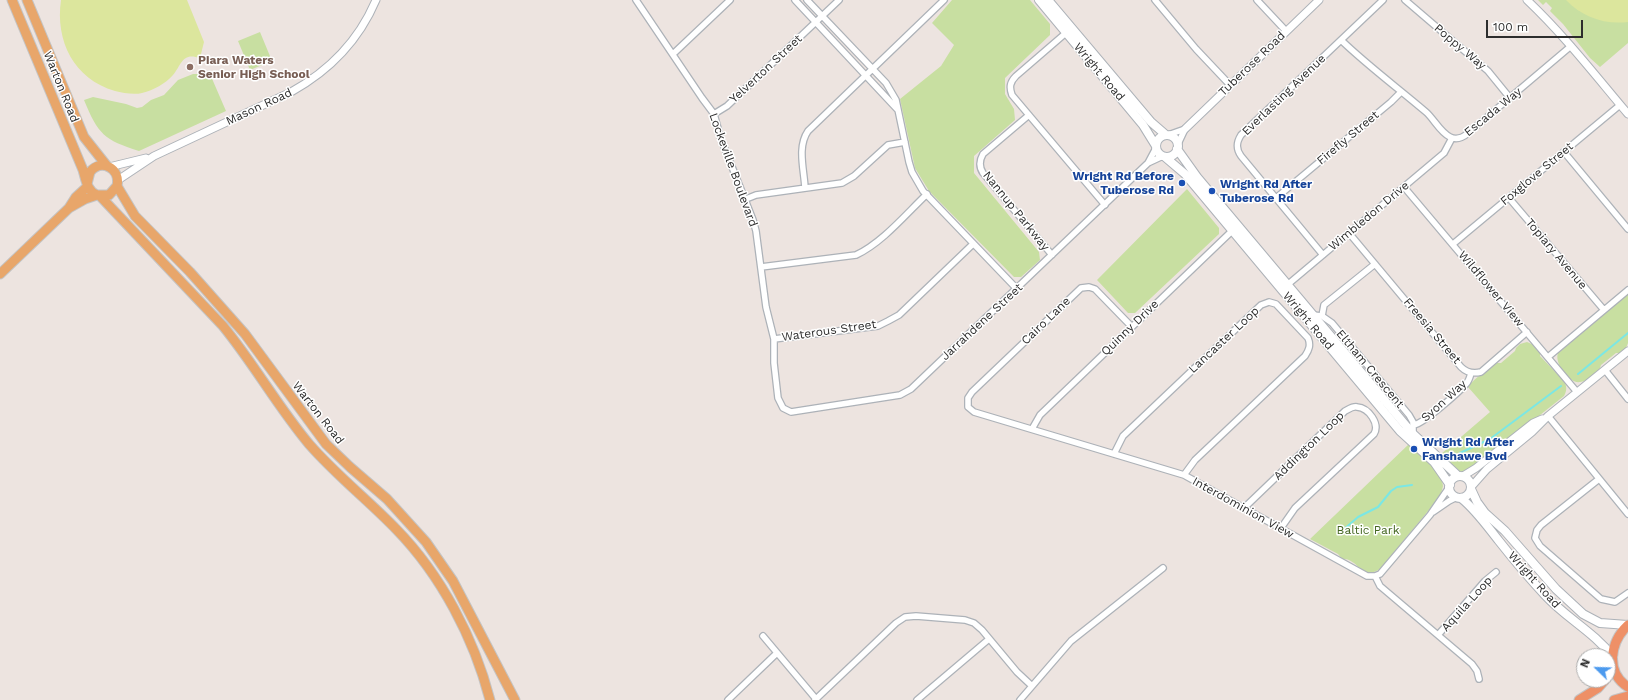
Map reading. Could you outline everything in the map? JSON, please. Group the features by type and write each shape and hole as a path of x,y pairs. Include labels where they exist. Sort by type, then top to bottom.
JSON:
{"highway":[{"path":"1615,648 1616,640 1628,625"},
{"path":"1616,672 1619,679 1628,687"},
{"path":"1579,700 1598,688"},
{"path":"1614,700 1628,696"}],"main road":[{"name":"Warton Road","path":"12,0 92,192 99,196 223,326 239,346 298,430 321,457 398,530 427,566 452,605 466,633 480,666 490,700"},
{"name":"Warton Road","path":"27,0 84,137 108,166 114,170 118,183 135,216 190,272 244,334 334,453 395,507 426,542 453,581 516,700"},
{"name":"Wright Road","path":"1039,0 1050,3 1151,122 1167,135"},
{"name":"Wright Road","path":"1050,3 1066,32 1143,125 1156,147"},
{"path":"49,88 61,84"},
{"path":"1167,135 1175,139 1177,148 1171,156 1164,157 1158,153 1156,147 1158,140 1167,135"},
{"name":"Wright Road","path":"1177,148 1197,178 1400,431 1434,462 1450,485"},
{"name":"Wright Road","path":"1164,157 1184,174 1284,287 1312,315 1413,434 1460,476"},
{"path":"0,274 69,208 76,197 88,185 88,176 92,169 99,166 108,166"},
{"path":"69,208 85,199 109,195 118,183"},
{"path":"287,414 298,407"},
{"path":"1460,476 1469,480 1471,488 1468,495 1459,497 1451,493 1450,485 1452,480 1460,476"},
{"name":"Wright Road","path":"1471,488 1477,502 1485,513 1505,531 1560,593 1583,614 1600,623 1628,625"},
{"name":"Wright Road","path":"1459,497 1481,518 1519,566 1545,595 1568,617 1604,644 1606,648"}],"street":[{"name":"Mason Road","path":"118,183 154,156 284,96 312,80 328,67 349,46 371,12 376,0"},
{"name":"Lockeville Boulevard","path":"636,0 714,114 721,138 746,199 756,231 766,307 774,339 773,355 778,398 783,408"},
{"path":"673,54 730,0"},
{"path":"794,0 866,74 898,110"},
{"path":"807,0 892,91 896,100 912,172 926,194 1017,289"},
{"name":"Yelverton Street","path":"714,114 727,106 839,0"},
{"path":"806,188 802,152 805,136 813,125 944,0"},
{"path":"1156,0 1196,49 1230,85"},
{"path":"1257,0 1286,31"},
{"name":"Tuberose Road","path":"1167,135 1185,128 1319,0"},
{"name":"Everlasting Avenue","path":"1323,254 1239,154 1237,148 1238,140 1383,0"},
{"name":"Poppy Way","path":"1404,0 1488,70 1510,98"},
{"path":"1527,0 1571,46 1628,114"},
{"path":"1066,32 1016,76 1010,84 1012,95 1105,205"},
{"name":"Escada Way","path":"1342,40 1428,114 1447,135 1452,138 1464,136 1571,46"},
{"name":"Firefly Street","path":"1276,198 1401,92"},
{"name":"Foxglove Street","path":"1453,244 1620,105"},
{"name":"Nannup Parkway","path":"1029,115 983,154 980,166 983,173 1052,255"},
{"name":"Tuberose Road","path":"1177,148 1185,128"},
{"name":"Wimbledon Drive","path":"1284,287 1444,153 1452,138"},
{"path":"746,199 756,195 842,183 854,176 888,145 905,142"},
{"name":"Jarrahdene Street","path":"783,408 787,411 794,412 900,395 907,392 1148,163 1156,147"},
{"path":"1564,152 1628,229"},
{"name":"Mason Road","path":"108,166 154,156"},
{"name":"Jarrahdene Street","path":"1148,163 1164,157"},
{"name":"Wildflower View","path":"1404,187 1577,392"},
{"path":"761,267 856,255 873,245 926,194"},
{"name":"Topiary Avenue","path":"1509,198 1604,310"},
{"name":"Quinny Drive","path":"1032,429 1040,415 1233,230"},
{"name":"Freesia Street","path":"1349,233 1463,368 1471,373 1477,373 1484,370 1527,332"},
{"name":"Waterous Street","path":"774,339 878,326 899,315 973,244"},
{"path":"1312,315 1322,316 1324,306 1375,264"},
{"name":"Cairo Lane","path":"967,403 972,392 1081,288 1085,286 1095,289 1132,327"},
{"path":"1548,357 1628,290"},
{"name":"Lancaster Loop","path":"1114,454 1123,436 1261,305 1269,302 1276,304 1308,338 1310,344 1308,352 1195,460 1184,475"},
{"name":"Eltham Crescent","path":"1322,316 1332,323 1381,381 1409,415 1414,425"},
{"path":"1471,488 1487,469 1532,432 1547,416 1628,351"},
{"path":"1605,370 1628,399"},
{"name":"Syon Way","path":"1414,425 1423,421 1467,383 1471,373"},
{"name":"Interdominion View","path":"967,403 972,410 1184,475 1367,576 1375,576"},
{"name":"Addington Loop","path":"1244,508 1345,411 1358,407 1364,410 1370,415 1375,423 1376,429 1374,434 1295,508 1281,528"},
{"path":"1460,476 1476,468 1533,423 1547,416"},
{"path":"1547,416 1628,514"},
{"path":"1413,434 1414,425"},
{"path":"1599,479 1541,525 1537,530 1535,538 1540,546 1601,599 1615,602 1628,593"},
{"path":"1450,485 1430,515 1380,574 1375,576 1380,586 1475,667 1479,679"},
{"path":"1430,515 1449,501 1459,497"},
{"path":"1020,700 1071,641 1163,568"},
{"name":"Aquila Loop","path":"1438,635 1484,581 1496,572"},
{"path":"763,636 816,699 896,623 905,617 916,616 974,623 1017,672 1032,686"},
{"path":"917,700 989,639"},
{"path":"728,700 777,653"}],"green space":[{"path":"61,0 187,0 204,42 200,58 186,58 173,75 163,84 151,90 139,94 115,91 88,77 78,68 70,56 61,30"},
{"path":"952,0 1030,0 1050,24 1050,35 1005,78 1005,94 1014,109 1015,120 974,156 974,173 1039,252 1040,260 1021,277 1014,277 929,191 915,168 900,99 941,66 954,45 932,23"},
{"path":"1538,0 1628,0 1628,43 1600,67 1590,58 1563,24 1550,11 1552,8 1546,2 1543,5"},
{"path":"1566,0 1628,0 1628,22 1619,23 1602,21 1579,11"},
{"path":"260,32 272,61 250,70 238,41"},
{"path":"193,74 210,74 226,111 139,151 118,143 104,134 98,128 84,100 93,97 126,104 137,108 142,107 151,100 164,95 178,80"},
{"path":"1187,189 1219,228 1219,234 1135,313 1128,313 1097,280"},
{"path":"1628,294 1628,343 1626,348 1619,353 1616,353 1601,365 1591,377 1585,381 1576,382 1571,380 1560,367 1557,357 1558,353"},
{"path":"1527,342 1534,345 1540,352 1540,356 1564,381 1566,385 1566,392 1564,396 1472,469 1461,473 1440,455 1490,412 1468,387 1474,380 1497,363 1501,363 1515,351 1520,344"},
{"name":"Baltic Park","path":"1409,444 1432,463 1441,475 1443,486 1441,494 1429,510 1381,568 1375,572 1369,573 1347,559 1342,559 1338,554 1310,539"}],"waterway":[{"path":"1578,374 1628,333"},
{"path":"1460,453 1490,439 1561,386"},
{"path":"1342,531 1358,517 1378,507 1391,491 1397,487 1412,485"}],"place":[{"name":"Piara Waters Senior High School","path":"190,67"},
{"name":"Wright Rd Before Tuberose Rd","path":"1182,183"},
{"name":"Wright Rd After Tuberose Rd","path":"1212,191"},
{"name":"Wright Rd After Fanshawe Bvd","path":"1414,449"}]}
